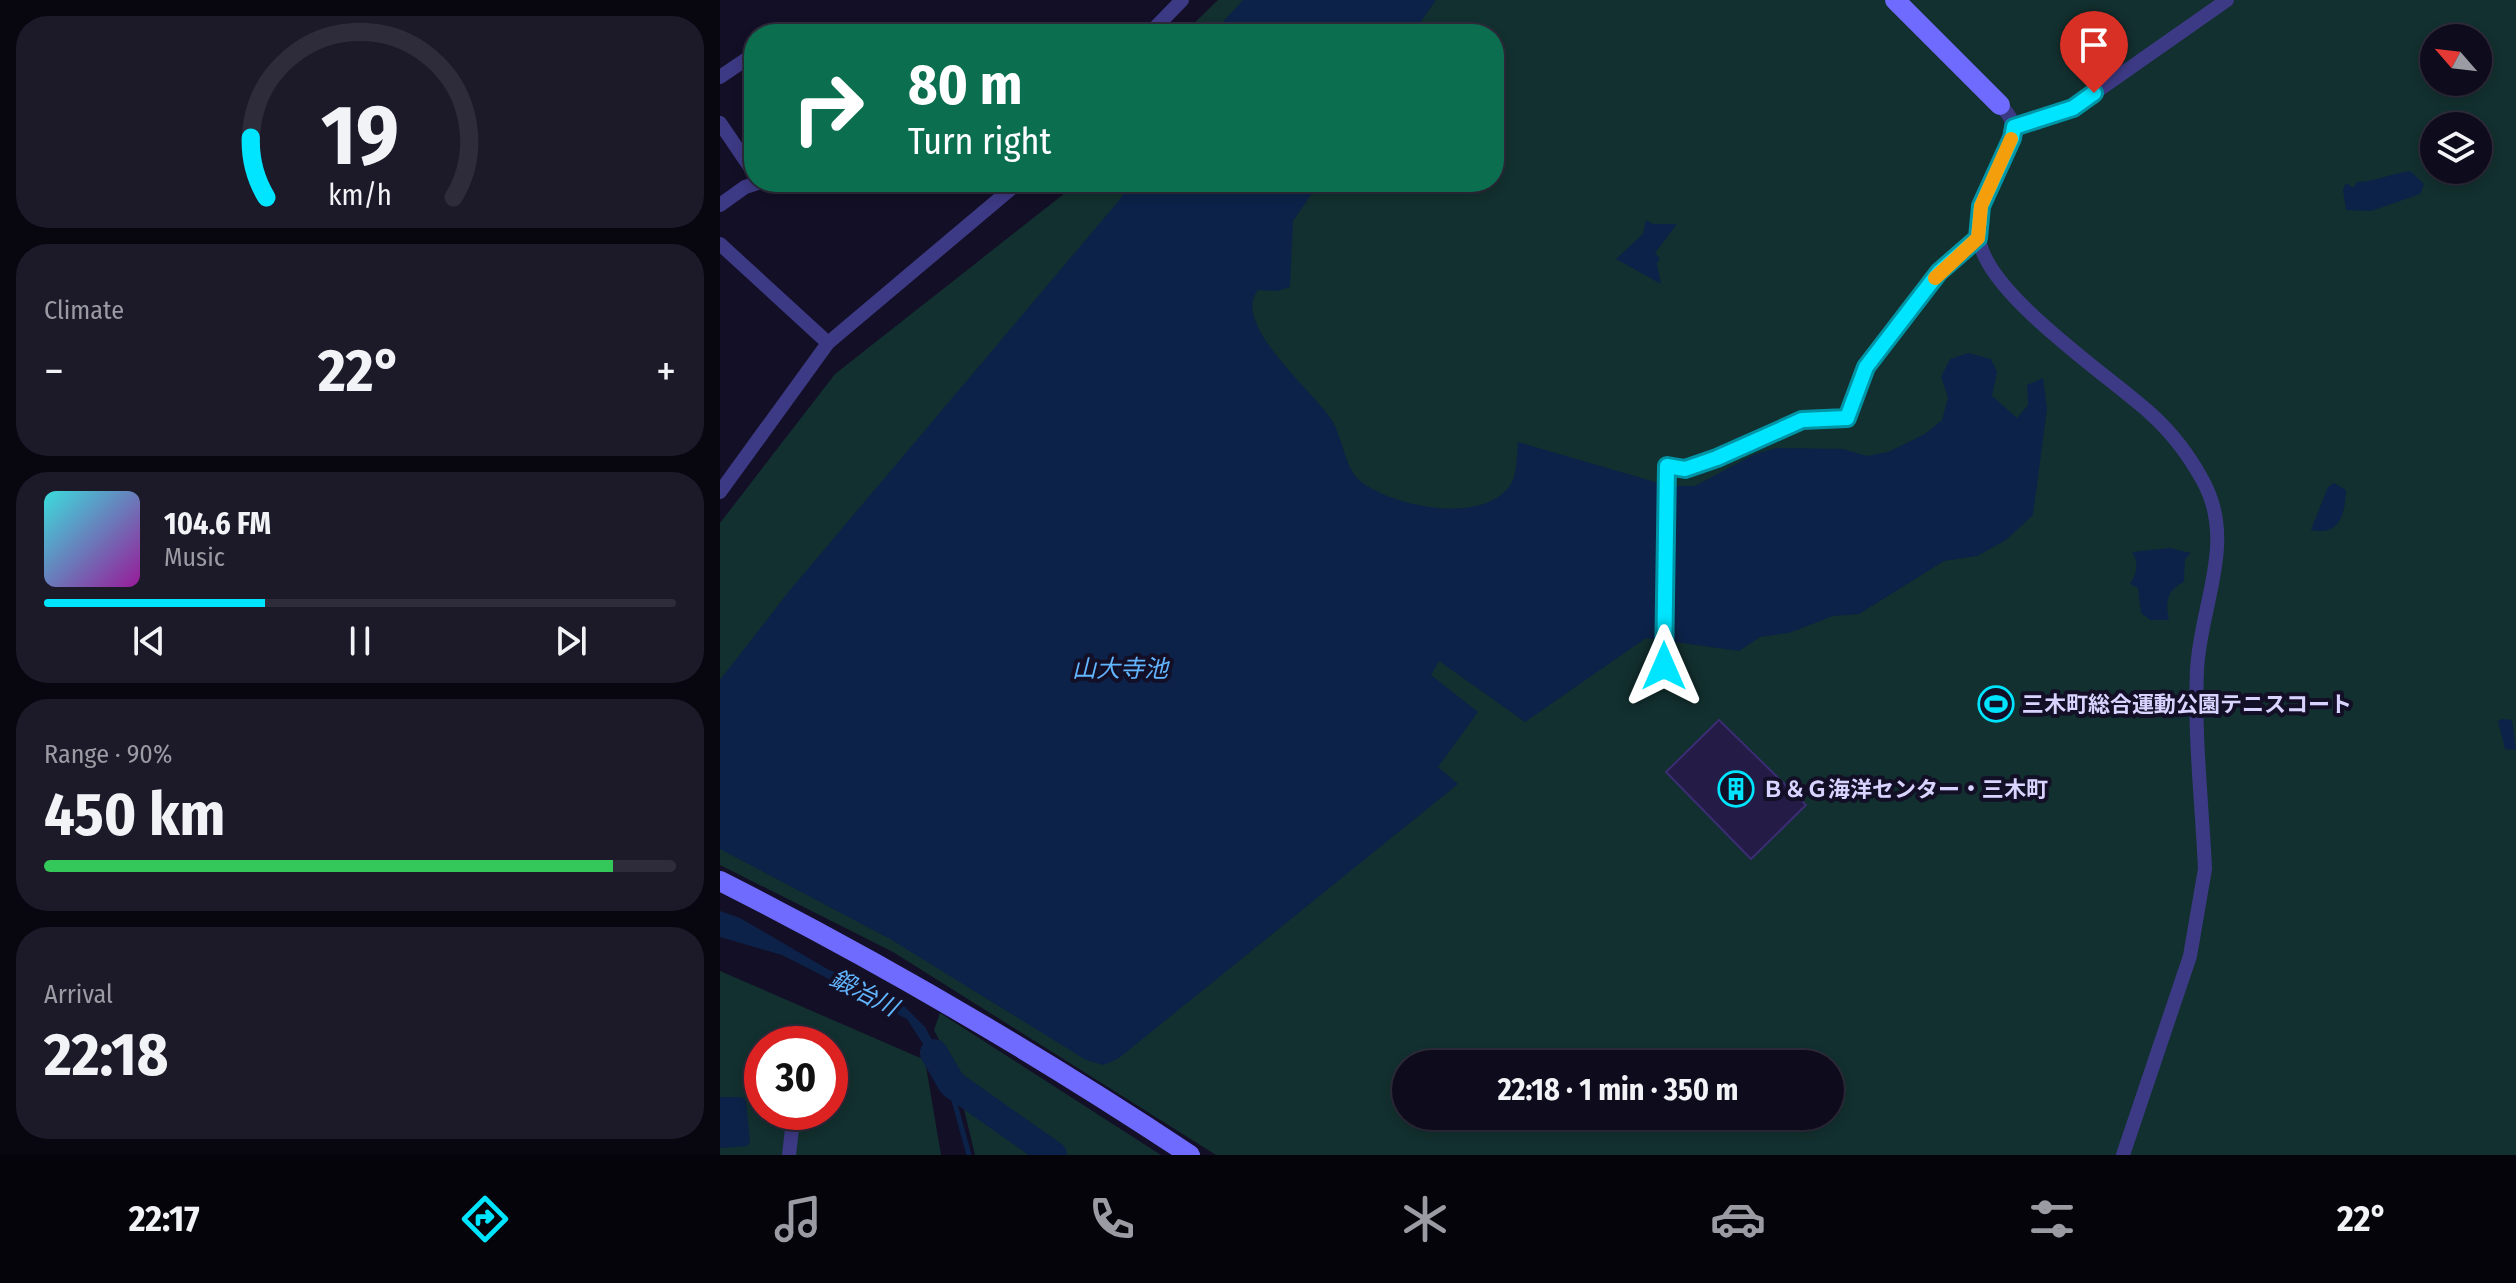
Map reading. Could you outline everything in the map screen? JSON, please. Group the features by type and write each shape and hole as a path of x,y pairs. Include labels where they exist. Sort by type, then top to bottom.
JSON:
{"street":[{"path":"1159,24 1182,0"},
{"path":"1895,0 2011,116 2014,127 2012,138 1981,206 1978,238 1987,261 2012,297 2153,416 2205,484 2215,512 2217,563 2197,678 2205,869 2202,897 2190,956 2123,1155"},
{"path":"2014,127 2073,108 2227,0"},
{"path":"720,77 744,61"},
{"path":"720,123 744,158"},
{"path":"720,205 744,188"},
{"path":"720,492 828,343 1007,192"},
{"path":"1664,666 1664,479 1667,466 1685,469 1696,466 1802,420 1847,418 1866,367 1939,272 1978,238"},
{"path":"720,244 828,343"},
{"path":"720,881 885,968 1080,1083 1190,1155"},
{"path":"789,1155 792,1130"}],"green space":[{"path":"1218,0 2516,0 2516,1155 1216,1155 893,952 720,865 720,523 835,374 1066,192 1504,192 1504,24 1193,24"},
{"path":"720,971 847,1026 744,1026 744,1130 848,1130 848,1027 925,1060 941,1155 720,1155"},
{"path":"940,1013 1161,1155 1063,1155 959,1079 934,1030"},
{"path":"961,1097 1038,1155 975,1155"}],"water":[{"path":"1243,0 1436,0 1419,24 1221,24"},
{"path":"2410,171 2420,184 2424,184 2420,194 2371,211 2346,210 2343,190 2346,183 2353,188 2357,182"},
{"name":"山大寺池","path":"1124,192 1313,192 1293,221 1290,287 1277,291 1258,290 1252,304 1255,320 1277,356 1331,419 1355,475 1374,490 1392,498 1437,508 1459,508 1480,505 1498,497 1513,480 1518,442 1669,486 1695,486 1755,454 1777,448 1843,449 1867,456 1888,452 1925,434 1942,420 1948,398 1941,377 1950,359 1968,353 1991,359 1997,372 1992,396 2017,418 2028,405 2027,385 2043,378 2047,409 2033,515 2006,540 1977,556 1944,561 1859,614 1833,616 1789,633 1760,637 1739,651 1646,638 1525,722 1439,661 1431,675 1478,712 1438,767 1458,784 1119,1058 1104,1065 1086,1060 890,939 720,849 720,680 790,590"},
{"path":"1646,220 1653,224 1677,224 1655,253 1660,258 1657,264 1661,284 1616,259 1643,234"},
{"path":"2334,483 2346,490 2339,522 2329,530 2311,530 2328,487"},
{"path":"2170,548 2191,553 2185,559 2184,582 2174,589 2169,598 2169,620 2150,620 2141,613 2138,588 2130,584 2136,568 2132,552"},
{"path":"2512,720 2516,750 2505,749 2498,721"},
{"path":"720,911 740,918 829,970 850,977 864,989 881,991 905,1007 925,1027 954,1081 950,1086 907,1019 782,955 720,937"},
{"path":"720,1097 742,1097 744,1130 749,1130 750,1142 747,1146 720,1148"}],"building":[{"name":"Ｂ＆Ｇ海洋センター・三木町","path":"1719,720 1806,805 1751,859 1666,772"}],"waterway":[{"name":"鍛冶川","path":"934,1053 952,1084 1053,1155"},
{"path":"950,1086 969,1155"}],"slow traffic":[{"path":"1935,278 1978,238 1981,206 2011,139"}],"place":[{"name":"三木町総合運動公園テニスコート","path":"1996,704"},
{"name":"Ｂ＆Ｇ海洋センター・三木町","path":"1736,789"}],"route":[{"path":"1664,666 1664,479 1667,466 1685,469 1802,420 1847,418 1860,391 1866,367 1939,272 1978,238 1981,206 2014,127 2073,108 2094,93"}]}
